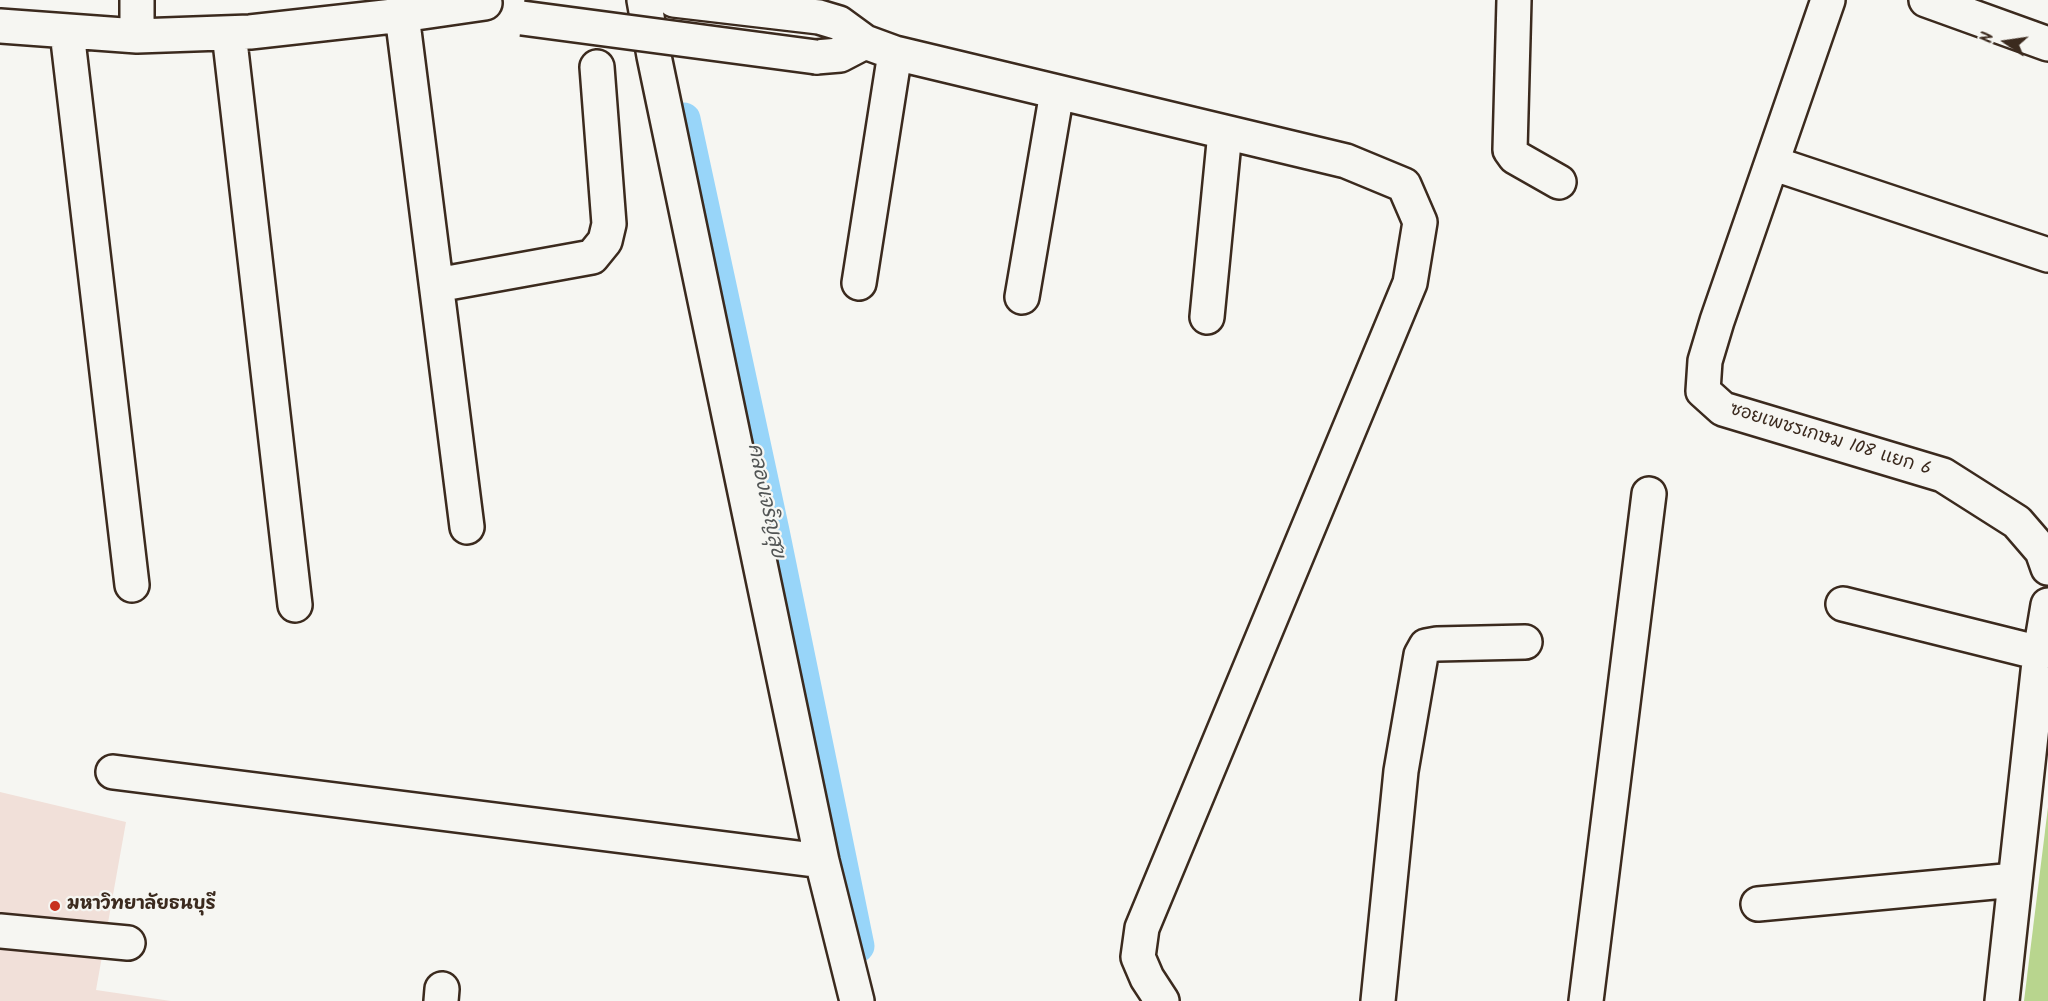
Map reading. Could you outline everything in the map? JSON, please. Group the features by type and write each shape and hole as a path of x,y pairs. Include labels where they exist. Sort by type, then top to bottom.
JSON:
{"street":[{"path":"137,0 137,36"},
{"path":"644,0 822,861 856,1001"},
{"path":"674,0 819,16 839,23 880,48 1346,161 1404,185 1420,222 1410,283 1142,928 1138,957 1147,978 1162,1001"},
{"path":"1514,0 1510,150 1515,157 1559,182"},
{"name":"ซอยเพชรเกษม 108 แยก 6","path":"1828,0 1717,321 1705,361 1703,391 1723,409 1943,476 2017,522 2042,551 2048,568"},
{"path":"1926,0 2048,44"},
{"path":"0,26 137,36 229,33 402,15 487,1 506,14 522,18 816,57 880,48"},
{"path":"402,15 467,527"},
{"path":"67,32 132,585"},
{"path":"229,33 295,605"},
{"path":"858,284 880,48"},
{"path":"437,285 592,256 605,242 609,224 597,67"},
{"path":"1022,297 1056,92"},
{"path":"1207,317 1225,132"},
{"path":"1772,163 2048,255"},
{"path":"1587,1001 1649,494"},
{"path":"1843,604 2040,653"},
{"path":"2002,1001 2040,653 2048,605"},
{"path":"1378,1001 1401,771 1421,655 1426,646 1437,644 1525,642"},
{"path":"113,772 822,861"},
{"path":"1758,904 2016,880"},
{"path":"0,931 128,943"}],"shaded area":[{"name":"มหาวิทยาลัยธนบุรี","path":"0,792 126,822 96,990 171,1001 0,1001"}],"green space":[{"path":"2048,807 2048,1001 2024,1001"}],"waterway":[{"name":"คลองเจริญสุข","path":"684,119 773,531 858,946"}],"place":[{"name":"มหาวิทยาลัยธนบุรี","path":"55,906"}]}
